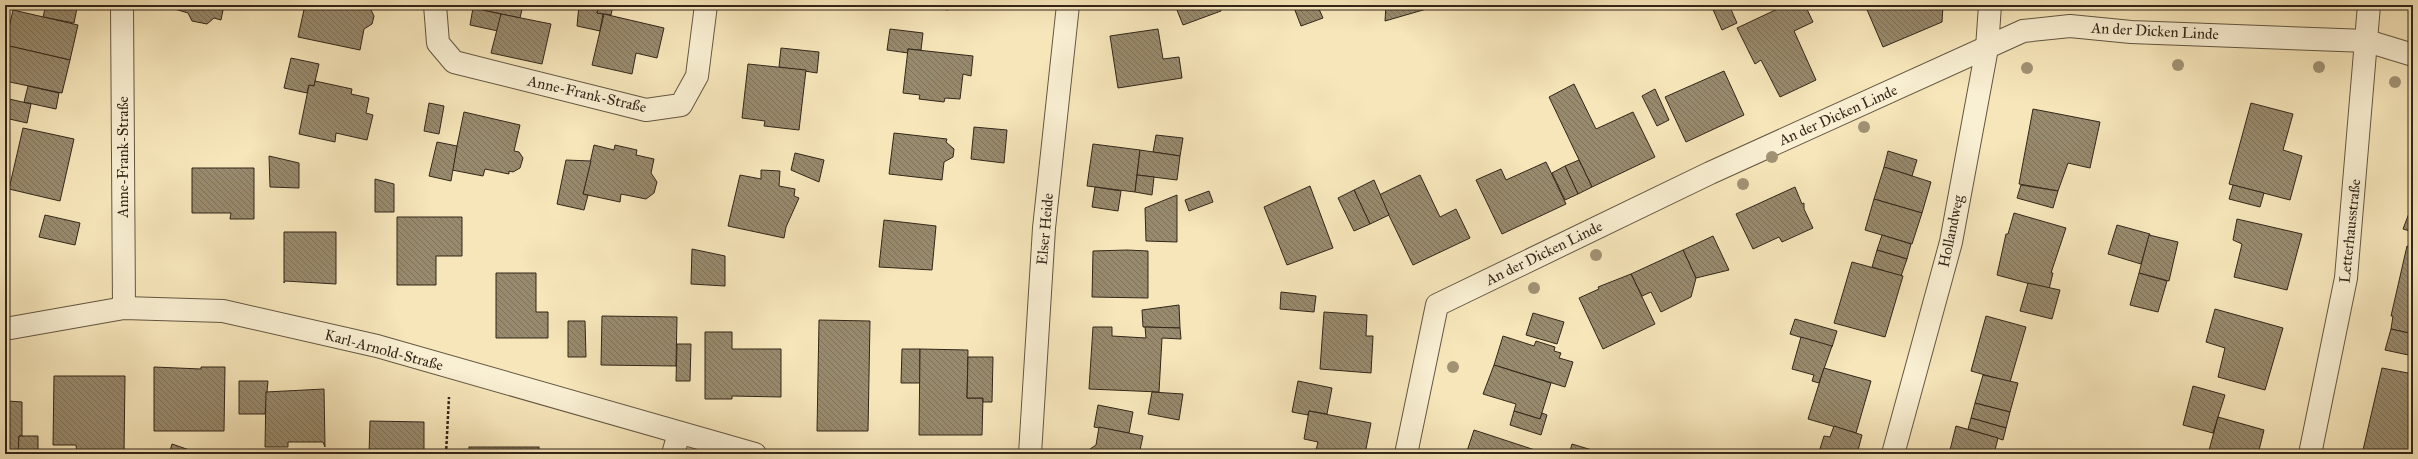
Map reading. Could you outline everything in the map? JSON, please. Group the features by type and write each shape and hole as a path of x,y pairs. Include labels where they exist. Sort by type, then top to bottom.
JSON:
{"street":[{"name":"Anne-Frank-Straße","path":"122,5 124,308"},
{"name":"Anne-Frank-Straße","path":"435,5 438,43 454,62 646,110 681,105 697,76 706,5"},
{"name":"Elser Heide","path":"1030,454 1044,228 1068,5"},
{"name":"Hollandweg","path":"1893,454 1951,242 1988,48 1990,5"},
{"name":"Letterhausstraße","path":"2310,454 2346,278 2369,5"},
{"name":"An der Dicken Linde","path":"1406,454 1437,305 1710,173 2023,31 2070,26 2131,32 2367,41 2413,55"},
{"name":"Karl-Arnold-Straße","path":"5,328 124,308 223,311 377,346 755,454"},
{"path":"673,454 679,433"}],"path":[{"path":"446,454 450,367"}],"building":[{"path":"46,5 62,5 77,8 74,23 43,17"},
{"path":"161,5 224,5 221,20 214,18 207,24 192,21 188,13"},
{"path":"305,5 369,6 374,16 372,24 364,29 360,50 298,37"},
{"path":"470,5 523,5 520,18 468,7"},
{"path":"579,5 599,5 597,13 603,14 600,31 577,26"},
{"path":"599,5 613,5 611,15 597,13"},
{"path":"934,5 970,5 970,9 952,7 948,10 941,9"},
{"path":"1175,5 1219,5 1221,11 1183,25"},
{"path":"1293,5 1330,5 1319,9 1323,18 1301,26"},
{"path":"1386,5 1429,5 1430,8 1385,21"},
{"path":"1711,5 1729,5 1737,23 1722,30"},
{"path":"1786,5 1805,5 1813,22 1794,31 1816,80 1780,97 1761,60 1755,64 1737,28"},
{"path":"1865,5 1868,7 1873,5 1943,5 1942,22 1883,47"},
{"path":"473,8 501,14 498,31 470,25"},
{"path":"13,10 78,25 70,60 5,45"},
{"path":"501,14 551,24 542,64 491,53"},
{"path":"604,14 664,28 657,58 636,53 632,74 592,65"},
{"path":"890,29 923,33 921,50 908,49 908,53 887,50"},
{"path":"1158,29 1163,59 1179,57 1182,78 1118,88 1110,36"},
{"path":"5,45 70,60 62,93 5,81"},
{"path":"781,48 819,52 817,73 779,67"},
{"path":"908,49 973,56 971,76 963,74 960,99 945,98 944,102 919,99 920,95 903,93"},
{"path":"291,58 319,64 314,86 309,85 307,93 284,88"},
{"path":"748,64 806,70 799,130 764,126 765,121 742,118"},
{"path":"1724,71 1744,115 1686,142 1665,97"},
{"path":"315,81 352,89 351,94 369,98 366,113 373,115 367,140 336,133 335,142 299,134 309,85 314,86"},
{"path":"1574,84 1596,129 1633,112 1655,157 1592,187 1549,97"},
{"path":"28,86 59,93 56,109 24,102"},
{"path":"1655,89 1669,120 1657,126 1642,96"},
{"path":"5,98 31,104 27,123 5,118"},
{"path":"429,103 444,106 439,134 424,131"},
{"path":"2251,103 2293,114 2283,150 2302,156 2290,200 2229,184"},
{"path":"2033,109 2100,122 2090,168 2068,163 2058,191 2019,184"},
{"path":"464,112 520,125 514,151 519,152 523,158 520,168 513,172 509,171 509,174 485,169 483,176 452,170"},
{"path":"974,127 1007,130 1004,163 971,159"},
{"path":"23,128 74,139 60,201 9,189"},
{"path":"894,133 947,139 946,142 954,149 953,157 944,162 942,180 889,174"},
{"path":"1156,135 1183,138 1180,156 1153,152"},
{"path":"437,142 457,146 451,181 429,176"},
{"path":"1093,144 1140,150 1135,192 1087,186"},
{"path":"594,145 614,150 615,145 637,150 636,155 654,159 651,173 657,182 654,193 646,199 621,194 620,202 583,194"},
{"path":"1140,150 1180,156 1177,180 1137,175"},
{"path":"1888,151 1917,160 1912,176 1884,167"},
{"path":"795,153 824,160 819,182 791,170"},
{"path":"269,156 299,163 299,188 270,187"},
{"path":"566,160 591,161 583,194 588,195 584,210 557,204"},
{"path":"1579,160 1592,187 1578,194 1565,166"},
{"path":"1546,162 1566,204 1502,234 1476,180 1501,169 1506,180"},
{"path":"1565,166 1578,194 1565,200 1552,173"},
{"path":"1884,167 1931,182 1922,213 1874,199"},
{"path":"192,168 254,168 254,219 230,219 231,213 192,213"},
{"path":"761,170 780,171 779,186 795,189 794,196 799,198 786,227 784,238 728,226 740,175 761,179"},
{"path":"1137,175 1154,177 1152,195 1135,192"},
{"path":"1420,175 1440,217 1456,209 1470,238 1413,265 1379,195"},
{"path":"375,179 394,184 394,212 375,212"},
{"path":"1374,180 1389,215 1370,224 1354,190"},
{"path":"2021,185 2058,191 2053,208 2017,198"},
{"path":"2233,185 2264,193 2260,207 2229,199"},
{"path":"1310,186 1333,248 1287,265 1264,207"},
{"path":"1095,187 1121,191 1118,211 1092,207"},
{"path":"1795,187 1802,204 1804,203 1804,209 1813,228 1782,242 1779,237 1753,249 1736,214"},
{"path":"1354,190 1370,224 1354,231 1338,198"},
{"path":"1209,191 1213,202 1189,211 1185,200"},
{"path":"1177,195 1177,242 1146,241 1145,208"},
{"path":"1874,199 1922,213 1912,244 1865,230"},
{"path":"2411,208 2413,208 2413,232 2403,229"},
{"path":"2014,213 2066,228 2051,273 2053,273 2049,289 1997,275 2006,234 2008,234"},
{"path":"45,215 80,223 75,245 39,237"},
{"path":"397,217 462,217 462,256 436,256 436,285 397,285"},
{"path":"2237,219 2302,234 2287,290 2234,277 2242,244 2233,240"},
{"path":"884,220 936,226 932,270 879,267"},
{"path":"2117,225 2150,234 2141,264 2108,254"},
{"path":"284,232 336,232 336,284 285,281 284,283"},
{"path":"1882,235 1911,244 1907,259 1877,250"},
{"path":"2149,235 2178,242 2169,281 2139,273"},
{"path":"1713,236 1729,270 1696,278 1683,250"},
{"path":"2407,246 2413,247 2413,334 2391,329 2393,316 2391,316"},
{"path":"692,249 725,256 725,286 691,284"},
{"path":"1683,250 1696,278 1691,297 1661,312 1651,292 1642,296 1631,274"},
{"path":"1877,250 1907,259 1901,276 1872,267"},
{"path":"1093,251 1148,251 1148,298 1092,297"},
{"path":"1852,262 1903,276 1885,337 1834,323"},
{"path":"496,273 536,273 536,312 548,312 548,338 496,338"},
{"path":"2139,273 2167,281 2158,312 2130,305"},
{"path":"1631,274 1655,324 1603,349 1579,298 1599,289 1598,287"},
{"path":"2028,283 2060,290 2052,319 2020,311"},
{"path":"1281,292 1316,296 1314,312 1280,309"},
{"path":"1179,305 1180,328 1143,327 1142,310"},
{"path":"2215,309 2283,328 2265,390 2218,377 2225,348 2206,342"},
{"path":"1324,312 1367,315 1366,336 1373,336 1371,373 1320,369"},
{"path":"1533,313 1564,322 1557,344 1526,335"},
{"path":"602,316 677,317 676,366 601,365"},
{"path":"1986,316 2026,327 2010,382 1971,371"},
{"path":"1795,319 1837,331 1832,347 1790,334"},
{"path":"819,320 870,321 868,431 817,431"},
{"path":"568,321 585,321 586,357 568,357"},
{"path":"1093,327 1112,327 1112,336 1146,338 1145,327 1180,328 1181,339 1162,338 1159,392 1089,389"},
{"path":"2391,329 2413,334 2413,356 2385,350"},
{"path":"705,332 732,332 732,349 781,349 781,397 732,396 732,399 705,399"},
{"path":"1503,336 1534,346 1536,341 1555,347 1554,351 1561,353 1559,358 1573,362 1565,387 1494,365"},
{"path":"1801,337 1832,346 1819,383 1812,381 1814,375 1792,369"},
{"path":"677,344 691,344 690,381 676,381"},
{"path":"902,349 920,349 920,383 901,383"},
{"path":"920,349 968,350 967,398 983,398 982,435 919,435"},
{"path":"968,357 993,357 992,402 983,402 983,398 967,398"},
{"path":"1494,365 1551,383 1540,419 1514,411 1516,404 1483,394"},
{"path":"154,367 201,369 201,367 225,367 224,431 154,431"},
{"path":"1824,368 1871,381 1856,433 1808,419"},
{"path":"2382,368 2413,374 2413,454 2380,454 2363,450"},
{"path":"1983,375 2018,383 2010,412 1975,403"},
{"path":"54,376 125,376 124,454 77,454 76,445 53,445"},
{"path":"239,381 268,381 265,414 239,414"},
{"path":"1298,381 1332,388 1327,414 1309,411 1308,415 1292,412"},
{"path":"2193,386 2225,395 2213,433 2183,425"},
{"path":"324,389 325,447 323,442 288,442 288,447 265,447 266,392"},
{"path":"1152,392 1183,394 1179,420 1148,414"},
{"path":"5,399 8,399 8,401 22,402 22,436 19,436 19,450 5,450"},
{"path":"1975,403 2010,412 2006,428 1971,418"},
{"path":"1098,405 1133,412 1129,433 1094,427"},
{"path":"1309,411 1371,423 1365,454 1315,454 1318,442 1304,439"},
{"path":"1514,411 1540,419 1542,413 1547,415 1541,435 1510,425"},
{"path":"2218,417 2264,430 2258,454 2208,454"},
{"path":"1971,418 2006,428 2003,440 1968,429"},
{"path":"370,421 424,422 424,454 369,454"},
{"path":"1834,426 1862,435 1857,454 1819,452 1824,436 1830,437"},
{"path":"1956,426 1998,438 1994,454 1949,454"},
{"path":"1099,427 1143,436 1140,450 1143,454 1089,454 1090,449 1096,445"},
{"path":"1474,430 1538,451 1537,454 1466,454"},
{"path":"19,436 38,436 38,454 18,454"},
{"path":"172,444 201,454 169,454"},
{"path":"1572,444 1602,453 1602,454 1569,454"},
{"path":"469,447 539,447 539,454 469,454"}]}
